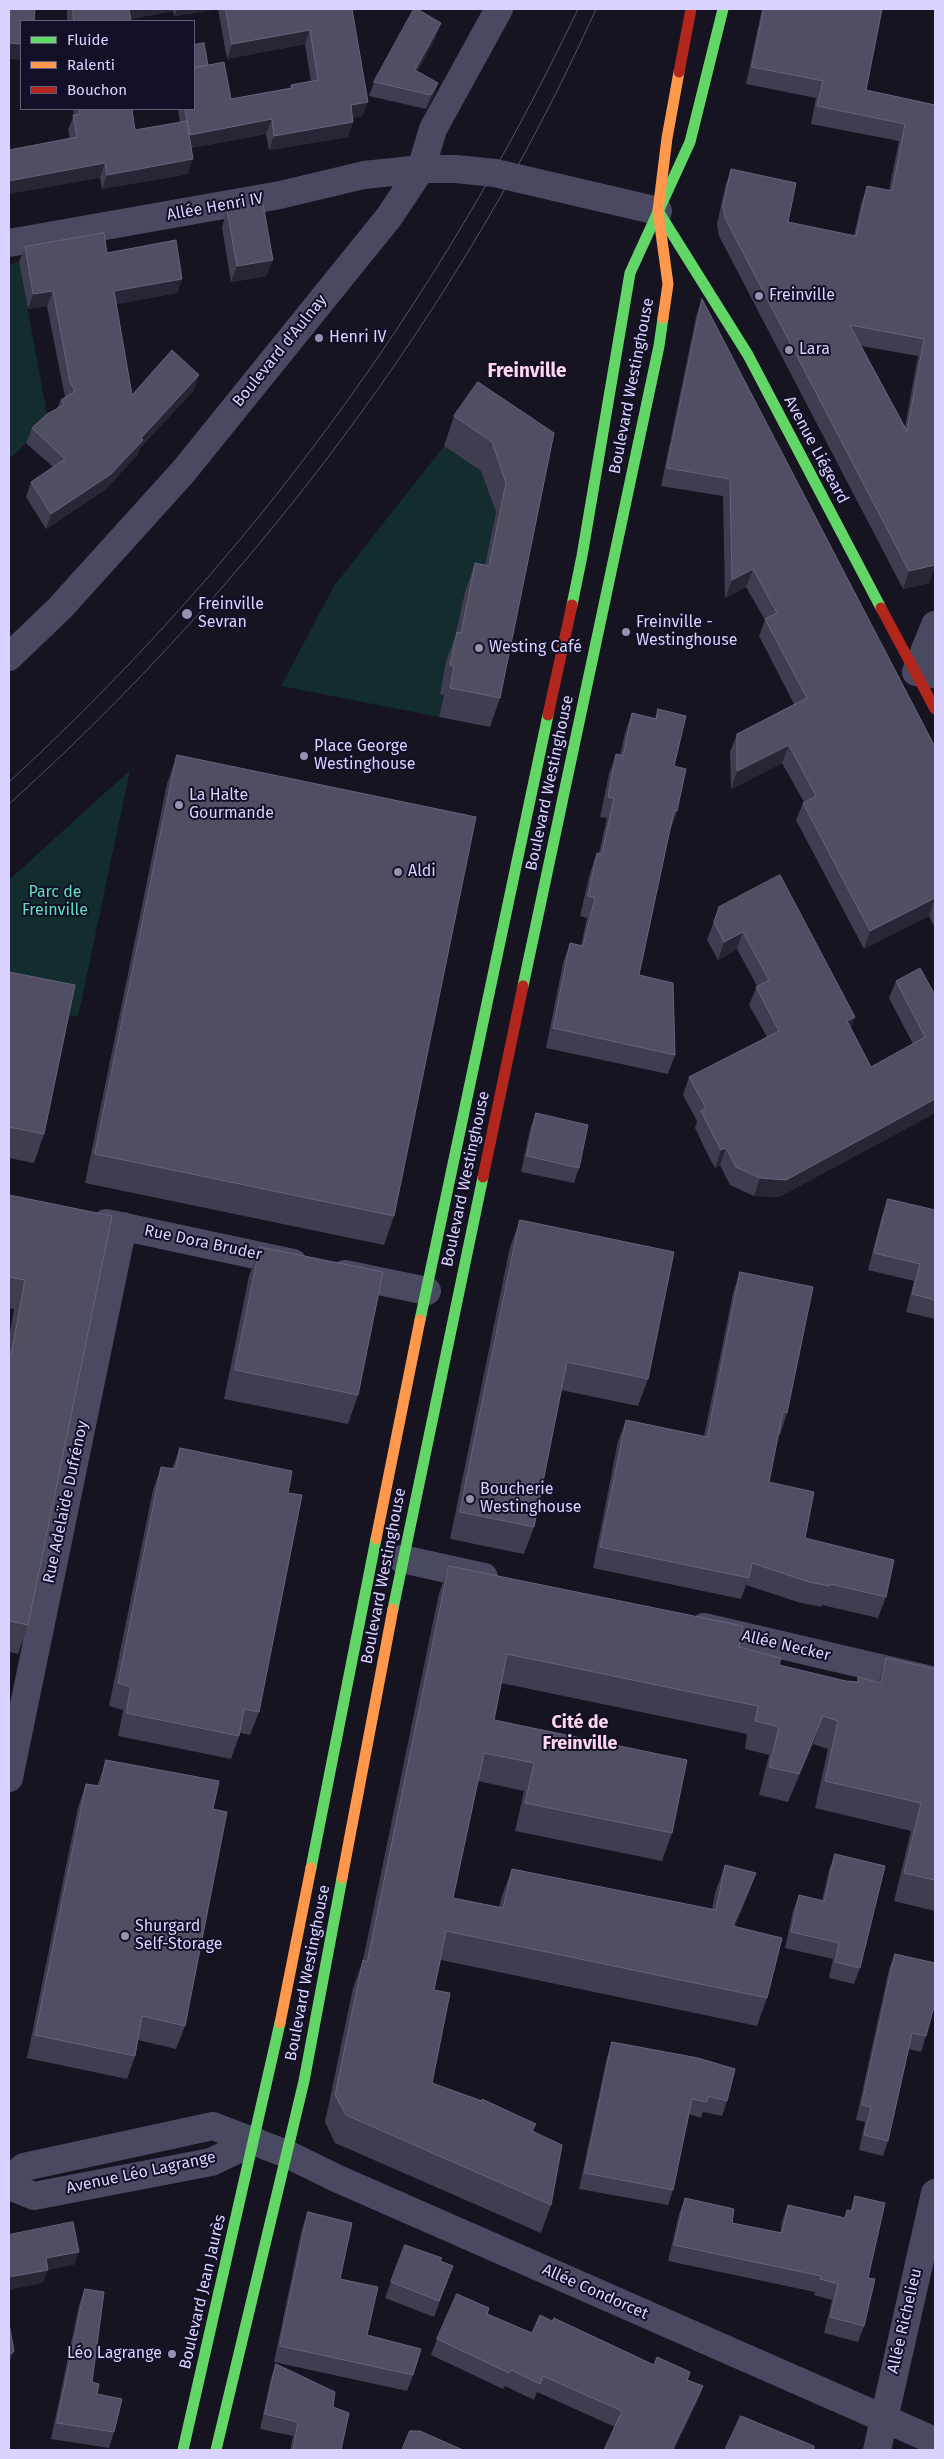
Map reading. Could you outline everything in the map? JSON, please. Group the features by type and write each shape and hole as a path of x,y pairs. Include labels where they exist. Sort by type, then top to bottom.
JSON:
{"main road":[{"name":"Boulevard Westinghouse","path":"287,2154 304,2081 402,1559 659,346 668,284 658,211 666,138 691,9"},
{"name":"Boulevard Westinghouse","path":"255,2141 426,1291 582,556 630,273 690,142 723,9"},
{"name":"Avenue Liégeard","path":"658,211 748,355 926,673 935,709"},
{"name":"Boulevard Jean Jaurès","path":"183,2450 255,2141"},
{"path":"216,2450 287,2154"}],"street":[{"name":"Boulevard d'Aulnay","path":"9,657 60,608 183,472 388,217 421,169 432,129 499,9"},
{"name":"Allée Henri IV","path":"9,243 280,195 364,175 421,169 456,169 495,173 658,211"},
{"path":"926,673 935,625"},
{"name":"Rue Dora Bruder","path":"82,1219 123,1226 426,1291"},
{"name":"Rue Adelaïde Dufrénoy","path":"9,1778 123,1226"},
{"path":"402,1559 508,1582"},
{"name":"Allée Necker","path":"680,1621 935,1681"},
{"name":"Avenue Léo Lagrange","path":"9,2179 24,2167 213,2126 255,2141"},
{"name":"Allée Condorcet","path":"255,2141 935,2441"},
{"name":"Avenue Léo Lagrange","path":"9,2186 34,2196 211,2162 255,2141"},
{"name":"Allée Richelieu","path":"877,2450 935,2193"}],"green space":[{"path":"19,262 49,425 41,429 9,459 9,264"},
{"path":"444,446 491,478 499,497 479,595 450,662 446,662 440,694 444,695 439,717 281,686 334,586"},
{"name":"Parc de Freinville","path":"130,770 78,1017 9,1003 9,880"}],"building":[{"path":"9,9 35,9 34,20 20,20 20,44 9,43"},
{"path":"73,9 129,9 131,20 74,20"},
{"path":"226,9 352,9 368,102 351,105 353,122 274,136 272,119 190,135 185,110 195,110 195,68 224,62 231,99 292,88 291,85 318,80 310,30 232,44"},
{"path":"414,9 441,23 415,70 438,83 431,95 374,82"},
{"path":"764,9 882,9 866,90 935,105 935,565 909,571 725,218 723,206 731,169 796,183 788,222 856,236 867,186 892,191 905,124 817,106 823,81 752,67","holes":["850,325 924,339 907,431"]},
{"path":"204,43 208,65 195,67 195,45"},
{"path":"79,110 132,110 135,130 187,121 193,159 107,175 105,163 9,181 9,150 77,137 73,115 80,114"},
{"path":"263,204 273,260 237,266 227,210"},
{"path":"104,233 107,253 176,240 182,279 114,291 132,395 172,350 199,375 111,474 51,514 31,482 65,459 32,428 47,414 64,405 61,400 75,391 70,382 53,291 33,294 25,247"},
{"path":"702,299 935,747 935,898 870,931 803,803 816,796 789,745 737,771 737,734 807,698 765,619 777,613 753,569 732,580 730,479 667,468"},
{"path":"478,382 554,433 500,698 450,688 454,666 450,665 457,632 461,633 475,563 489,566 506,483 492,442 454,416"},
{"path":"658,709 686,716 674,766 686,769 677,811 674,810 639,975 673,983 675,1055 553,1028 570,943 583,946 595,898 588,896 597,853 602,854 614,798 608,797 616,754 623,756 632,713 656,719"},
{"path":"177,755 476,817 394,1216 95,1154"},
{"path":"780,875 855,1017 847,1021 871,1067 925,1037 896,981 920,968 935,995 935,1099 786,1180 760,1178 736,1167 726,1148 721,1150 714,1137 701,1111 706,1108 689,1077 779,1031 756,987 769,980 743,932 724,942 714,922 719,907"},
{"path":"9,972 75,985 44,1134 9,1127"},
{"path":"536,1113 588,1125 579,1168 527,1156"},
{"path":"9,1195 112,1216 28,1625 9,1621 9,1354 11,1355 25,1280 9,1277"},
{"path":"888,1199 935,1210 935,1300 912,1294 920,1264 874,1253"},
{"path":"520,1220 674,1252 648,1379 567,1362 534,1527 460,1512"},
{"path":"260,1247 383,1272 358,1395 235,1370"},
{"path":"740,1272 813,1287 787,1413 783,1412 769,1482 814,1492 805,1538 894,1560 886,1597 830,1584 829,1586 809,1582 752,1563 749,1578 600,1547 626,1420 707,1437"},
{"path":"180,1448 292,1471 288,1493 302,1495 259,1712 244,1709 239,1736 126,1713 131,1687 118,1683 161,1467 175,1469"},
{"path":"449,1566 743,1626 739,1647 781,1658 779,1665 846,1681 858,1682 858,1677 881,1683 886,1658 935,1669 935,1880 904,1873 921,1803 825,1781 838,1721 823,1716 799,1774 769,1767 779,1727 755,1721 758,1706 507,1654 494,1720 687,1760 672,1833 525,1803 534,1763 484,1753 453,1898 503,1908 512,1869 716,1910 725,1865 756,1873 733,1926 782,1938 767,1998 446,1931 434,1990 450,1993 432,2083 482,2101 482,2099 536,2124 532,2131 562,2145 551,2205 346,2115 335,2095 363,1960 367,1962"},
{"name":"Shurgard Self-Storage","path":"106,1760 219,1781 213,1809 227,1812 185,2026 142,2016 135,2056 35,2035 86,1784 100,1786"},
{"path":"835,1854 885,1866 860,1968 835,1962 839,1943 791,1932 799,1895 824,1901"},
{"path":"895,1954 935,1963 935,2003 926,2036 912,2033 888,2141 864,2135 871,2107 862,2105"},
{"path":"612,2042 698,2058 735,2069 727,2101 708,2096 707,2102 692,2099 673,2190 585,2173"},
{"path":"855,2196 885,2203 868,2278 875,2279 864,2326 830,2317 838,2284 820,2279 821,2276 674,2245 685,2198 734,2209 732,2223 782,2233 788,2205 845,2218 847,2210 852,2211"},
{"path":"308,2212 352,2223 340,2279 378,2287 367,2335 421,2349 413,2375 280,2346"},
{"path":"73,2222 79,2252 46,2258 48,2270 9,2277 9,2235"},
{"path":"405,2245 442,2258 440,2261 453,2266 439,2301 391,2282"},
{"path":"85,2289 104,2292 92,2382 99,2384 97,2394 122,2399 114,2432 57,2423"},
{"path":"457,2294 489,2308 487,2314 532,2333 540,2315 552,2321 554,2318 654,2365 657,2357 690,2372 687,2380 703,2386 672,2450 604,2450 622,2411 543,2376 540,2384 511,2370 509,2373 437,2339"},
{"path":"9,2323 14,2351 9,2356"},
{"path":"276,2364 335,2392 333,2407 349,2413 341,2450 293,2450 298,2422 265,2414"},
{"path":"741,2416 814,2446 814,2450 725,2450"},
{"path":"410,2431 420,2431 463,2450 402,2450"}],"tram line":[{"path":"9,782 97,697 180,609 258,518 331,423 400,325 464,223 523,118 578,9"},
{"path":"9,804 99,719 185,629 267,535 343,437 415,335 481,230 542,121 596,9"}],"traffic: fast":[{"path":"572,605 630,273 690,142 723,9"},
{"path":"658,211 748,355 881,608"},
{"path":"523,986 659,346 663,318"},
{"path":"420,1320 548,715"},
{"path":"393,1609 483,1177"},
{"path":"311,1868 376,1539"},
{"path":"216,2450 304,2081 342,1878"},
{"path":"183,2450 280,2023"}],"traffic: slow":[{"path":"663,318 668,284 658,211 667,138 679,72"},
{"path":"376,1539 420,1320"},
{"path":"342,1878 393,1609"},
{"path":"280,2023 311,1868"}],"traffic: jam":[{"path":"679,72 691,9"},
{"path":"548,715 572,605"},
{"path":"881,608 935,709"},
{"path":"483,1177 523,986"}],"place":[{"name":"Freinville","path":"759,296"},
{"name":"Henri IV","path":"319,338"},
{"name":"Lara","path":"789,350"},
{"name":"Freinville Sevran","path":"187,614"},
{"name":"Freinville - Westinghouse","path":"626,632"},
{"name":"Westing Café","path":"479,648"},
{"name":"Place George Westinghouse","path":"304,756"},
{"name":"La Halte Gourmande","path":"179,805"},
{"name":"Aldi","path":"398,872"},
{"name":"Boucherie Westinghouse","path":"470,1499"},
{"name":"Shurgard Self-Storage","path":"125,1936"},
{"name":"Léo Lagrange","path":"172,2354"}],"district":[{"name":"Freinville","path":"527,372"},
{"name":"Cité de Freinville","path":"580,1734"}]}
